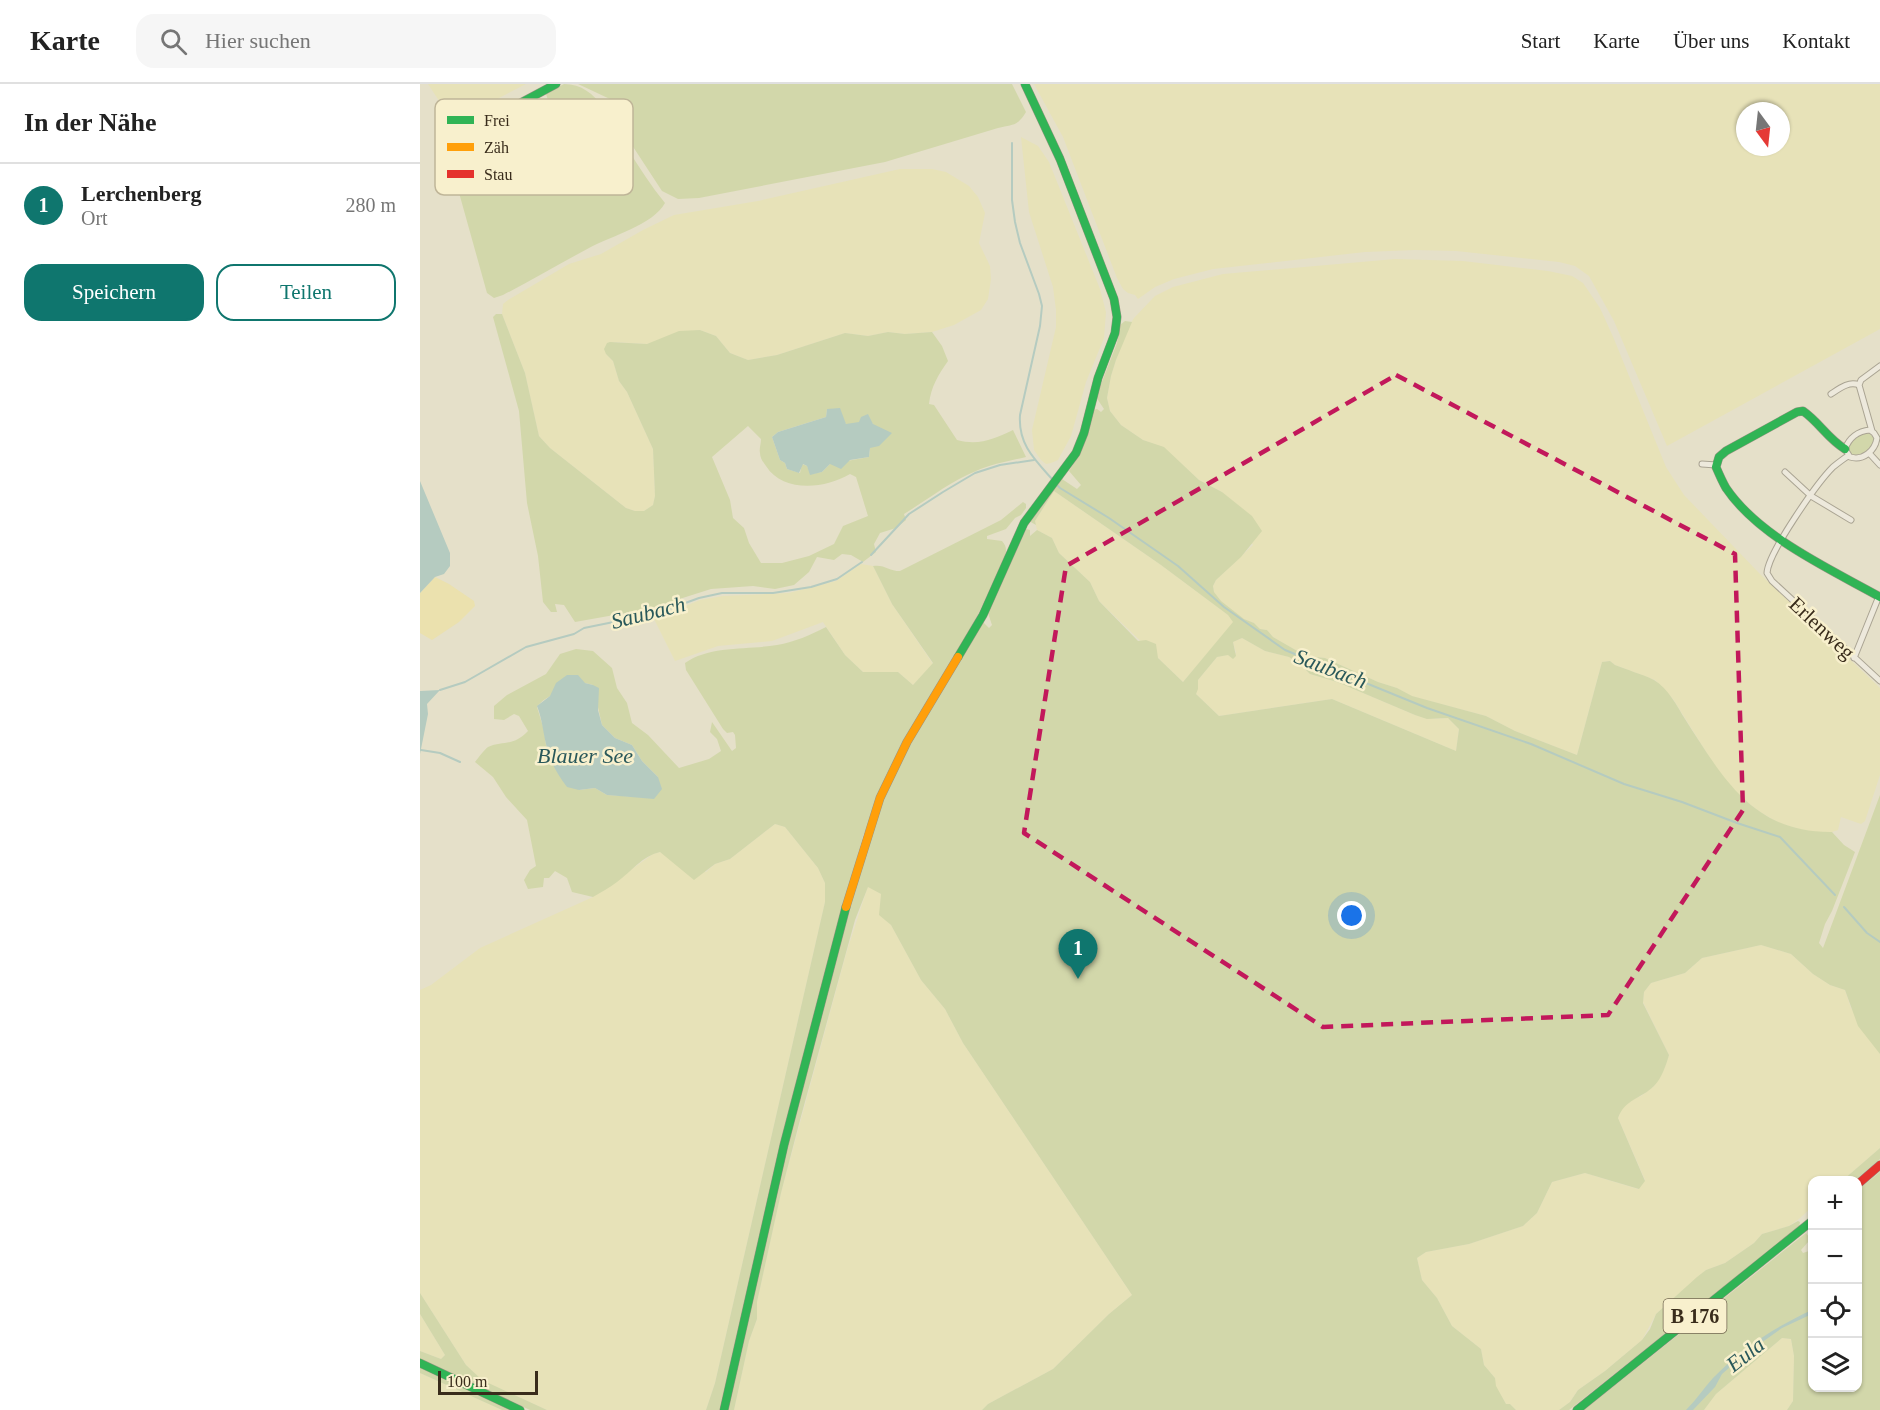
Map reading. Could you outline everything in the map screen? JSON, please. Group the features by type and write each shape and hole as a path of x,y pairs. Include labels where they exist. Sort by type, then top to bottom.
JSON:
{"street":[{"path":"529,99 556,84"},
{"path":"724,1410 784,1145 849,896 873,817 907,742 983,615 1024,523 1072,460 1080,443 1098,378 1114,339 1116,312 1110,290 1063,167 1024,84"},
{"path":"1854,658 1880,596 1771,533 1731,495 1718,474 1716,465 1719,457 1726,451 1797,412 1803,411 1832,442 1857,459 1869,453 1877,441 1859,385 1861,380 1880,366"},
{"path":"1831,394 1847,384 1859,385"},
{"path":"1782,541 1811,496 1846,452 1850,440 1867,430 1875,431"},
{"path":"1869,453 1880,465"},
{"path":"1702,464 1716,465"},
{"path":"1785,472 1811,496 1851,520"},
{"name":"Erlenweg","path":"1782,541 1770,560 1767,573 1772,581 1880,681"},
{"path":"1862,1180 1880,1165"},
{"name":"B 176","path":"1577,1410 1808,1224"},
{"path":"420,1363 520,1410"}],"highlighted area":[{"path":"1396,375 1735,554 1743,810 1608,1015 1323,1027 1024,833 1066,566"}],"shaded area":[{"path":"428,84 526,84 497,99 438,99"},
{"path":"1034,84 1880,84 1880,329 1667,446 1614,321 1589,276 1575,266 1559,262 1456,251 1365,252 1213,269 1174,279 1155,287 1138,299 1123,289 1063,137"},
{"path":"1021,137 1038,146 1049,162 1100,289 1106,312 1104,338 1086,382 1071,436 1058,460 1046,464 1034,450 1032,430 1056,327 1056,310 1053,287 1029,212"},
{"path":"900,169 932,169 946,172 969,186 978,197 985,213 979,243 990,266 991,279 988,299 981,310 954,325 932,332 905,334 888,332 868,336 845,333 777,355 748,360 730,353 716,336 700,330 647,344 614,342 606,354 613,361 619,381 627,392 653,449 655,496 653,505 644,511 626,508 550,448 539,436 525,373 502,314 503,304 508,300 569,264 601,254 674,215 758,201"},
{"path":"1395,259 1463,261 1548,271 1572,276 1583,283 1600,308 1666,467 1684,495 1760,574 1880,688 1880,775 1865,821 1861,824 1841,817 1838,830 1813,833 1781,824 1760,812 1723,779 1673,699 1655,680 1610,661 1602,662 1577,755 1515,731 1486,716 1411,696 1325,658 1306,656 1273,637 1267,630 1260,629 1254,623 1244,619 1221,601 1214,592 1213,586 1216,580 1253,545 1222,492 1199,480 1164,448 1143,440 1121,425 1110,411 1107,398 1111,376 1129,326 1155,296 1173,287 1223,274"},
{"path":"1054,491 1161,565 1228,615 1234,622 1183,682 1099,601 1090,582 1059,553 1052,538 1037,530 1035,521"},
{"path":"861,564 873,566 892,604 933,664 913,685 898,672 863,672 845,655 823,622 772,641 718,646 675,661 654,619 700,600 723,596 789,593 836,581"},
{"path":"1242,638 1265,651 1289,657 1310,674 1337,682 1415,715 1435,719 1448,718 1459,729 1456,751 1332,699 1219,716 1195,693 1198,680 1217,657 1236,653 1233,642"},
{"path":"775,824 785,827 818,868 825,883 825,902 715,1383 706,1410 547,1410 481,1380 466,1365 420,1293 420,990 431,985 480,948 593,897 653,854 660,852 706,872 715,864 730,859"},
{"path":"868,886 881,894 880,915 891,925 921,980 945,1009 963,1043 1132,1295 1109,1314 1053,1369 988,1404 982,1410 734,1410 749,1341 757,1319 757,1302 781,1193 846,954"},
{"path":"1761,945 1791,954 1813,974 1830,985 1845,990 1851,1008 1880,1054 1880,1148 1848,1176 1808,1176 1808,1211 1789,1226 1762,1234 1754,1243 1725,1263 1706,1270 1656,1314 1642,1340 1578,1390 1570,1402 1559,1410 1516,1410 1510,1404 1506,1404 1495,1386 1495,1378 1484,1365 1481,1349 1452,1326 1437,1298 1422,1280 1417,1258 1426,1252 1469,1244 1523,1226 1537,1213 1552,1182 1585,1173 1638,1189 1645,1180 1618,1118 1621,1109 1629,1101 1641,1096 1654,1086 1669,1055 1643,1002 1644,992 1651,983 1685,973 1702,958"},
{"path":"420,1314 445,1355 441,1359 420,1351"},
{"path":"1782,1338 1791,1339 1794,1356 1793,1401 1787,1410 1704,1410 1716,1394"},
{"path":"420,1373 502,1410 420,1410"}],"green space":[{"path":"564,84 576,86 596,99 548,99 546,94"},
{"path":"578,84 1012,84 1026,112 1014,124 885,162 699,198 678,199 662,191 633,147 633,99 610,99"},
{"path":"633,157 665,203 659,211 641,224 589,248 503,295 494,298 487,293 460,195 633,195"},
{"path":"496,314 502,314 525,373 539,436 550,448 626,508 635,511 644,511 653,505 655,496 653,449 627,392 619,381 613,361 604,349 610,342 647,344 679,331 700,330 716,336 730,353 748,360 777,355 845,333 868,336 888,332 905,334 932,332 942,346 948,361 931,392 929,404 934,405 957,440 979,442 993,439 1013,430 1026,457 982,469 939,491 904,514 906,520 896,528 880,533 874,544 876,552 863,562 851,555 842,554 834,560 817,557 809,572 794,585 775,589 753,586 711,589 648,609 575,622 564,605 555,604 557,612 551,612 543,602 538,556 527,503 519,411 493,317","holes":["827,409 836,409 846,424 869,419 873,424 869,457 830,464 822,472 811,474 807,466 802,464 800,473 787,469 785,463 780,460 772,437 778,432 826,417","748,426 761,439 761,457 773,475 783,481 805,486 829,483 850,474 856,477 868,516 843,526 834,544 809,556 782,563 761,563 749,543 744,528 733,518 730,500 712,457"]},
{"path":"1125,321 1132,322 1111,376 1107,398 1110,411 1121,425 1143,440 1164,447 1199,480 1222,492 1252,516 1262,531 1213,586 1214,592 1221,601 1260,629 1267,630 1273,637 1306,656 1325,658 1412,696 1486,716 1515,731 1577,755 1602,662 1610,661 1654,680 1668,692 1713,762 1743,798 1761,812 1781,823 1805,830 1832,832 1844,845 1855,852 1825,924 1819,943 1823,948 1880,795 1880,1054 1858,1026 1845,990 1830,985 1813,974 1791,954 1761,945 1702,958 1685,973 1651,983 1644,992 1643,1003 1669,1055 1657,1083 1625,1107 1618,1118 1645,1181 1639,1189 1585,1173 1552,1182 1537,1213 1523,1226 1469,1244 1426,1252 1417,1258 1422,1280 1437,1298 1452,1326 1481,1349 1484,1365 1495,1378 1496,1386 1506,1404 1510,1404 1516,1410 982,1410 988,1404 1053,1369 1109,1314 1132,1295 963,1043 945,1009 921,980 891,925 879,915 881,894 868,887 855,920 781,1193 757,1302 757,1319 749,1341 734,1410 726,1410 741,1355 773,1203 849,904 882,800 909,743 983,622 989,628 992,625 988,613 1026,529 1030,530 1030,536 1037,530 1052,538 1059,553 1090,582 1099,601 1138,641 1146,640 1156,644 1158,658 1183,682 1233,622 1228,615 1161,565 1054,491 1035,521 1036,525 1029,521 1062,479 1077,489 1081,485 1069,471 1081,452 1093,410 1097,409 1101,412 1104,409 1096,397 1117,343 1120,325","holes":["1242,638 1265,651 1289,657 1310,674 1337,682 1415,715 1427,719 1448,718 1459,729 1456,751 1332,699 1219,716 1196,694 1198,680 1217,657 1228,655 1233,659 1236,656 1233,642"]},
{"path":"1869,433 1874,438 1869,448 1863,453 1851,455 1848,449 1856,438"},
{"path":"1023,502 1026,504 1021,515 1015,518 1006,529 987,536 987,539 1004,543 1006,550 1004,560 972,627 904,741 863,836 831,952 721,1410 706,1410 715,1383 825,902 825,883 818,868 785,827 775,824 730,859 715,864 694,880 660,852 642,861 617,882 593,897 572,892 567,878 555,871 549,878 544,878 543,887 528,889 524,880 530,870 536,866 527,820 506,797 493,777 475,762 488,747 518,739 528,731 519,716 514,714 504,720 494,719 494,706 507,695 546,674 560,654 576,649 593,651 612,668 617,688 627,703 632,723 648,735 679,768 709,759 721,751 717,739 710,732 712,722 732,751 736,748 735,735 723,729 686,670 685,663 706,653 784,644 826,627 845,655 863,672 898,672 913,685 933,663 892,604 873,566 900,571 1001,520","holes":["585,683 593,685 602,725 615,738 632,745 642,761 658,777 654,798 607,795 595,788 579,790 546,745 537,707 541,702 559,692"]},
{"path":"1880,1148 1880,1159 1860,1176 1848,1176"},
{"path":"1880,1172 1880,1410 1787,1410 1793,1401 1794,1356 1791,1339 1782,1338 1716,1394 1704,1410 1584,1410 1806,1233 1808,1242 1801,1250 1803,1253 1808,1251 1808,1392 1862,1392 1862,1187"},
{"path":"1800,1222 1799,1227 1569,1410 1559,1410 1570,1402 1578,1390 1642,1340 1650,1329 1656,1314 1697,1277 1706,1270 1725,1263 1754,1243 1762,1234"},
{"path":"420,1293 466,1365 482,1380 547,1410 530,1410 420,1359 420,1351 441,1359 445,1355 420,1314"},
{"path":"420,1367 513,1410 502,1410 420,1373"}],"sand":[{"path":"435,577 474,601 475,606 459,622 432,640 420,633 420,593"}],"water":[{"path":"840,408 846,424 859,422 861,417 868,414 873,424 892,433 879,446 870,448 869,457 850,460 841,469 830,464 822,472 810,475 807,466 803,464 799,473 787,469 785,463 780,460 772,437 778,432 826,417 827,409"},
{"path":"420,481 450,553 450,566 444,574 435,577 420,593"},
{"name":"Blauer See","path":"567,675 578,675 585,683 599,688 598,710 602,725 615,738 632,745 642,761 658,777 662,789 654,799 607,795 595,788 579,790 567,787 563,782 549,756 537,706 550,696 556,683"},
{"path":"440,690 427,704 428,714 420,754 420,691"},
{"name":"Eula","path":"1808,1312 1808,1316 1782,1328 1744,1355 1722,1374 1715,1387 1693,1410 1686,1410 1713,1378 1736,1357 1785,1324"}],"waterway":[{"path":"1012,143 1012,200 1015,222 1042,306 1040,326 1020,415 1020,425 1028,450 1052,479"},
{"name":"Saubach","path":"871,555 909,514 975,473 1000,465 1034,460"},
{"name":"Saubach","path":"1056,484 1178,566 1224,607 1285,650 1427,708 1531,744 1624,784 1780,837 1835,895"},
{"name":"Saubach","path":"440,690 465,682 526,647 574,634 584,628 658,613 699,598 722,593 773,593 811,587 837,579 862,562"},
{"path":"421,750 440,753 460,762"},
{"name":"Saubach","path":"1844,907 1867,933 1880,942"}],"traffic: fast":[{"path":"528,99 556,84"},
{"path":"958,657 983,615 1024,523 1076,453 1084,433 1098,378 1115,333 1117,317 1114,299 1060,159 1025,84"},
{"path":"1845,449 1803,411 1797,412 1726,451 1719,457 1716,467 1726,488 1757,522 1776,537 1818,563 1880,597"},
{"path":"724,1410 784,1145 846,907"},
{"path":"1577,1410 1808,1224"},
{"path":"420,1363 520,1410"}],"traffic: slow":[{"path":"846,907 880,798 907,742 958,657"}],"traffic: jam":[{"path":"1862,1181 1880,1165"}],"place":[{"name":"Lerchenberg","path":"1078,979"}]}
